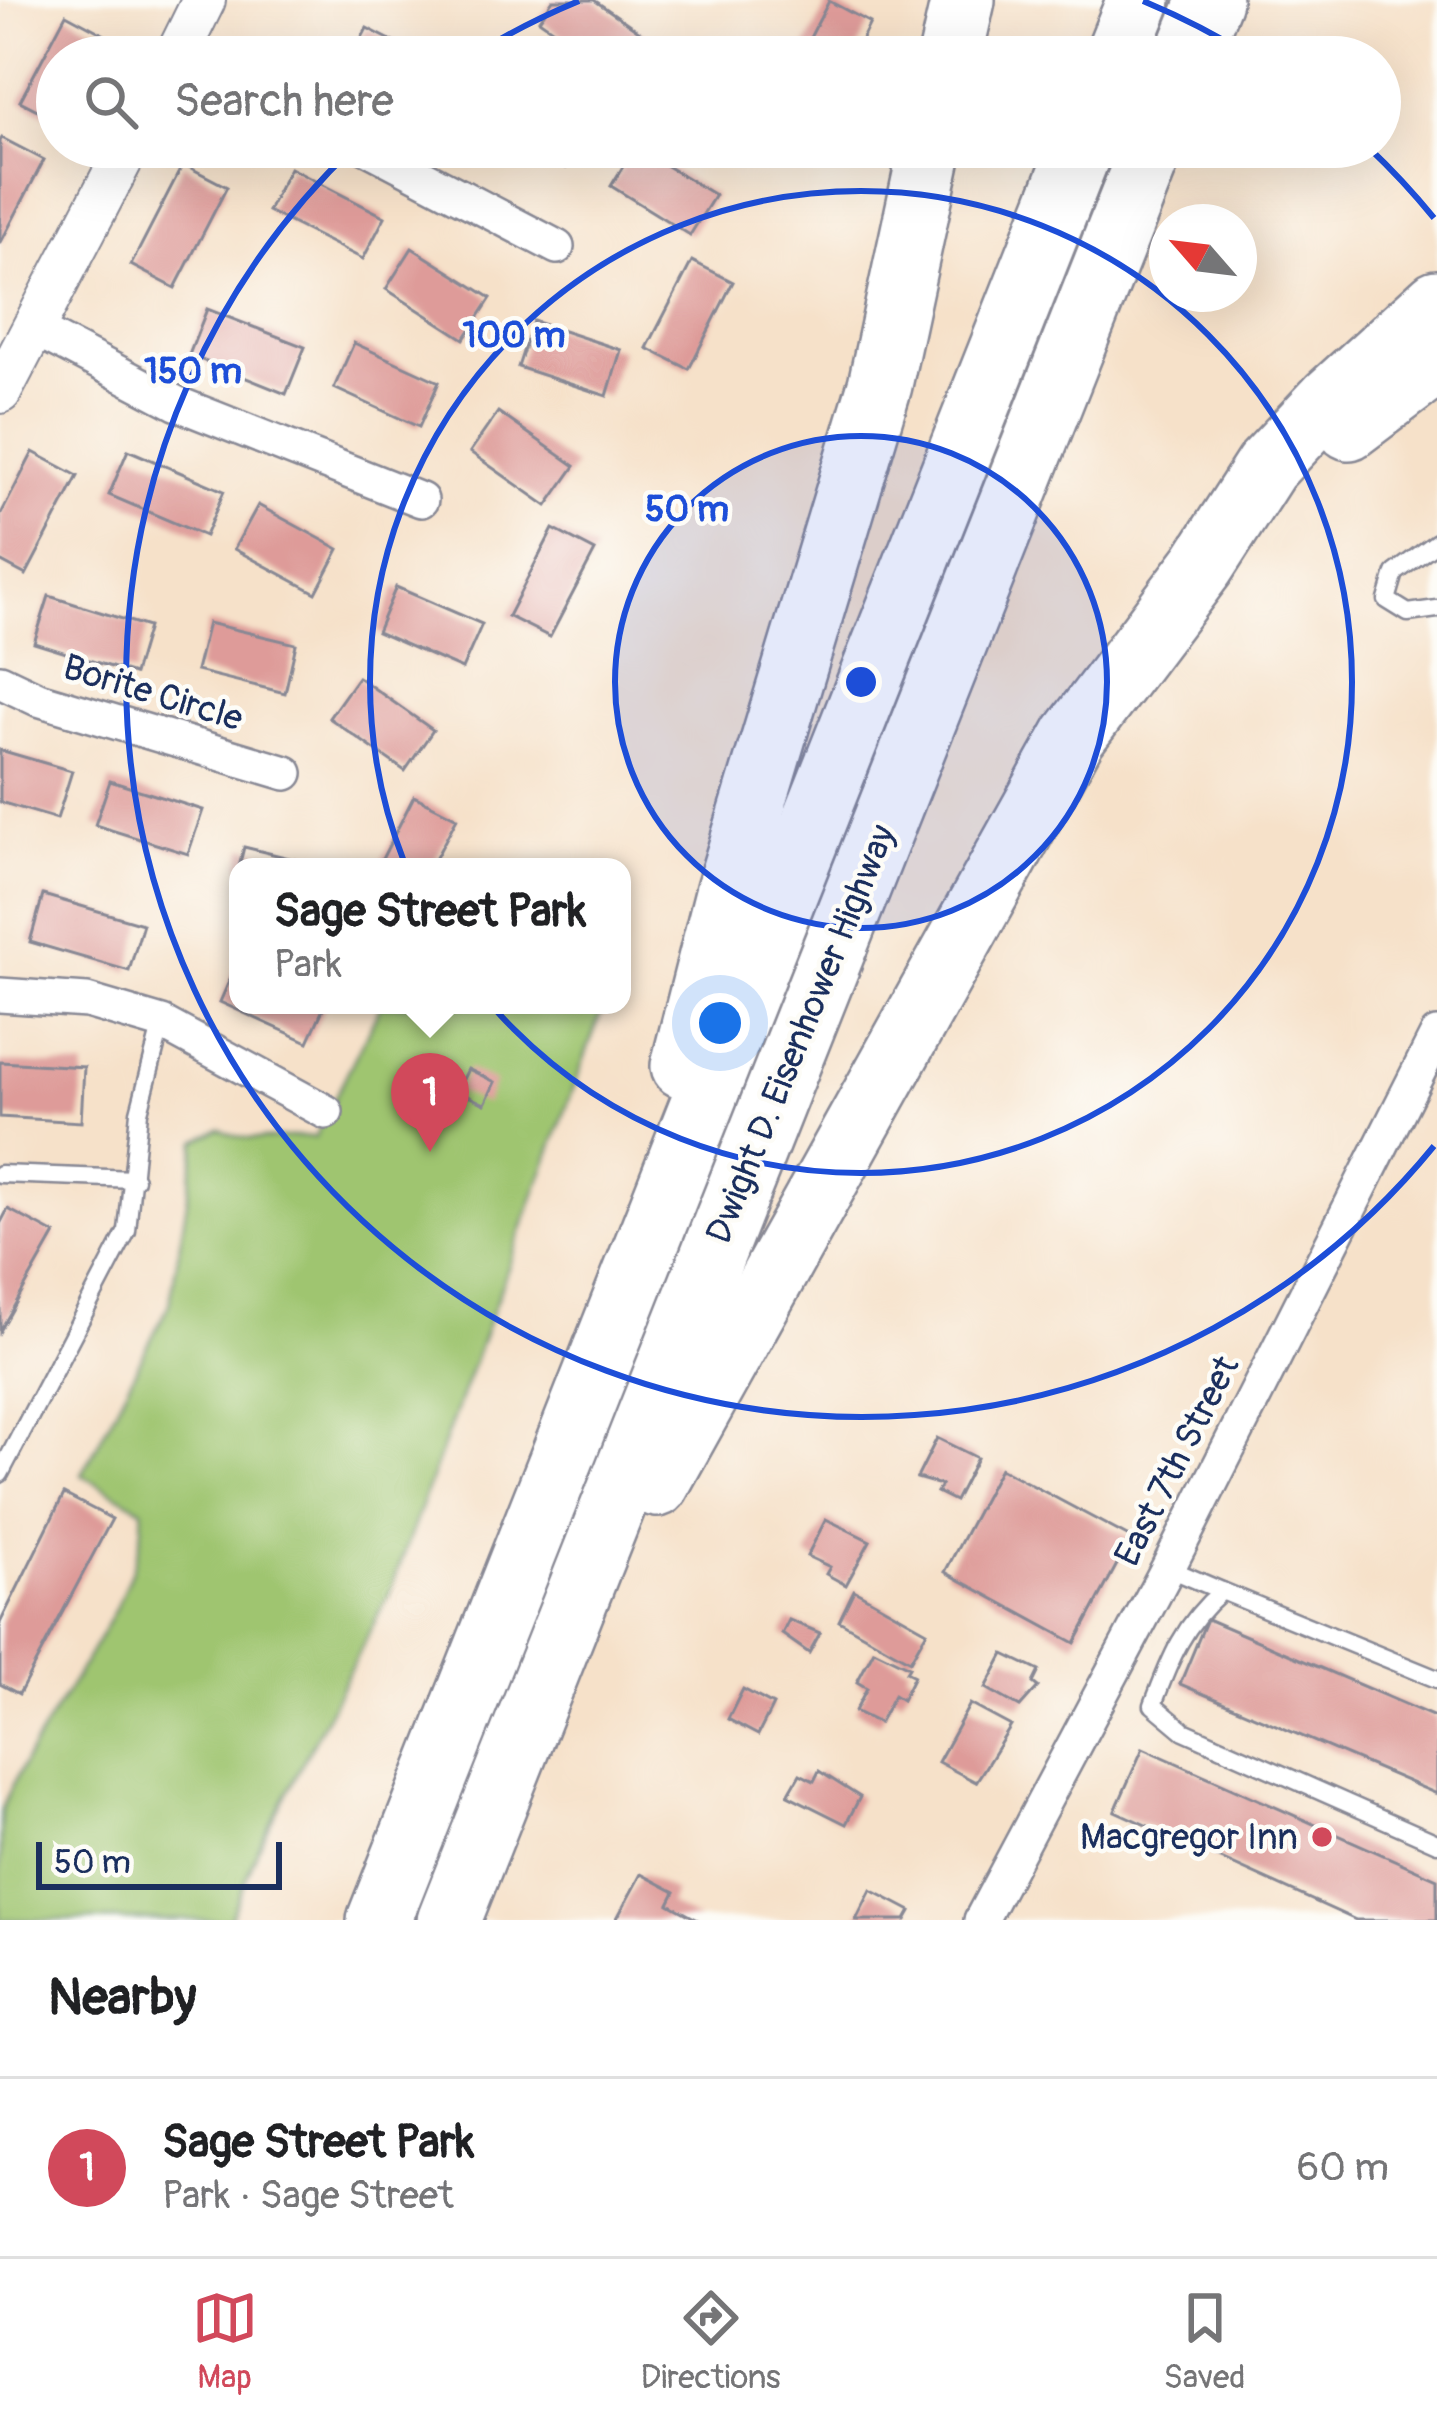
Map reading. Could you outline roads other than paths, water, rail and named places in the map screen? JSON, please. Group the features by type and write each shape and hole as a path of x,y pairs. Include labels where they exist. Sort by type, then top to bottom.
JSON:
{"highway":[{"path":"954,36 962,0"},
{"path":"1124,36 1139,0"},
{"path":"1195,36 1210,0"},
{"path":"658,1215 704,975 880,386 927,168"},
{"name":"Dwight D. Eisenhower Highway","path":"379,1920 1073,168"},
{"name":"Dwight D. Eisenhower Highway","path":"449,1920 1144,168"},
{"path":"532,1711 1062,755 1203,565 1266,467 1330,399 1437,302"},
{"path":"1203,565 1314,457 1437,362"}],"street":[{"path":"191,36 204,0"},
{"path":"0,392 117,168"},
{"path":"407,168 557,247"},
{"path":"33,328 176,403 422,500"},
{"name":"Borite Circle","path":"0,681 38,699 286,773"},
{"path":"0,995 87,1001 162,1023 326,1112"},
{"name":"East 7th Street","path":"981,1920 1168,1568 1437,1035"}],"lane":[{"path":"1437,542 1394,573 1387,600 1408,613 1437,609"},
{"path":"0,1474 127,1231 139,1112 162,1023"},
{"path":"0,1174 135,1179"},
{"path":"1168,1568 1437,1678"},
{"path":"1222,1592 1198,1612 1176,1642 1153,1705 1184,1731 1437,1843"}],"place":[{"name":"Sage Street Park","path":"430,1152"},
{"name":"Macgregor Inn","path":"1322,1837"}]}
